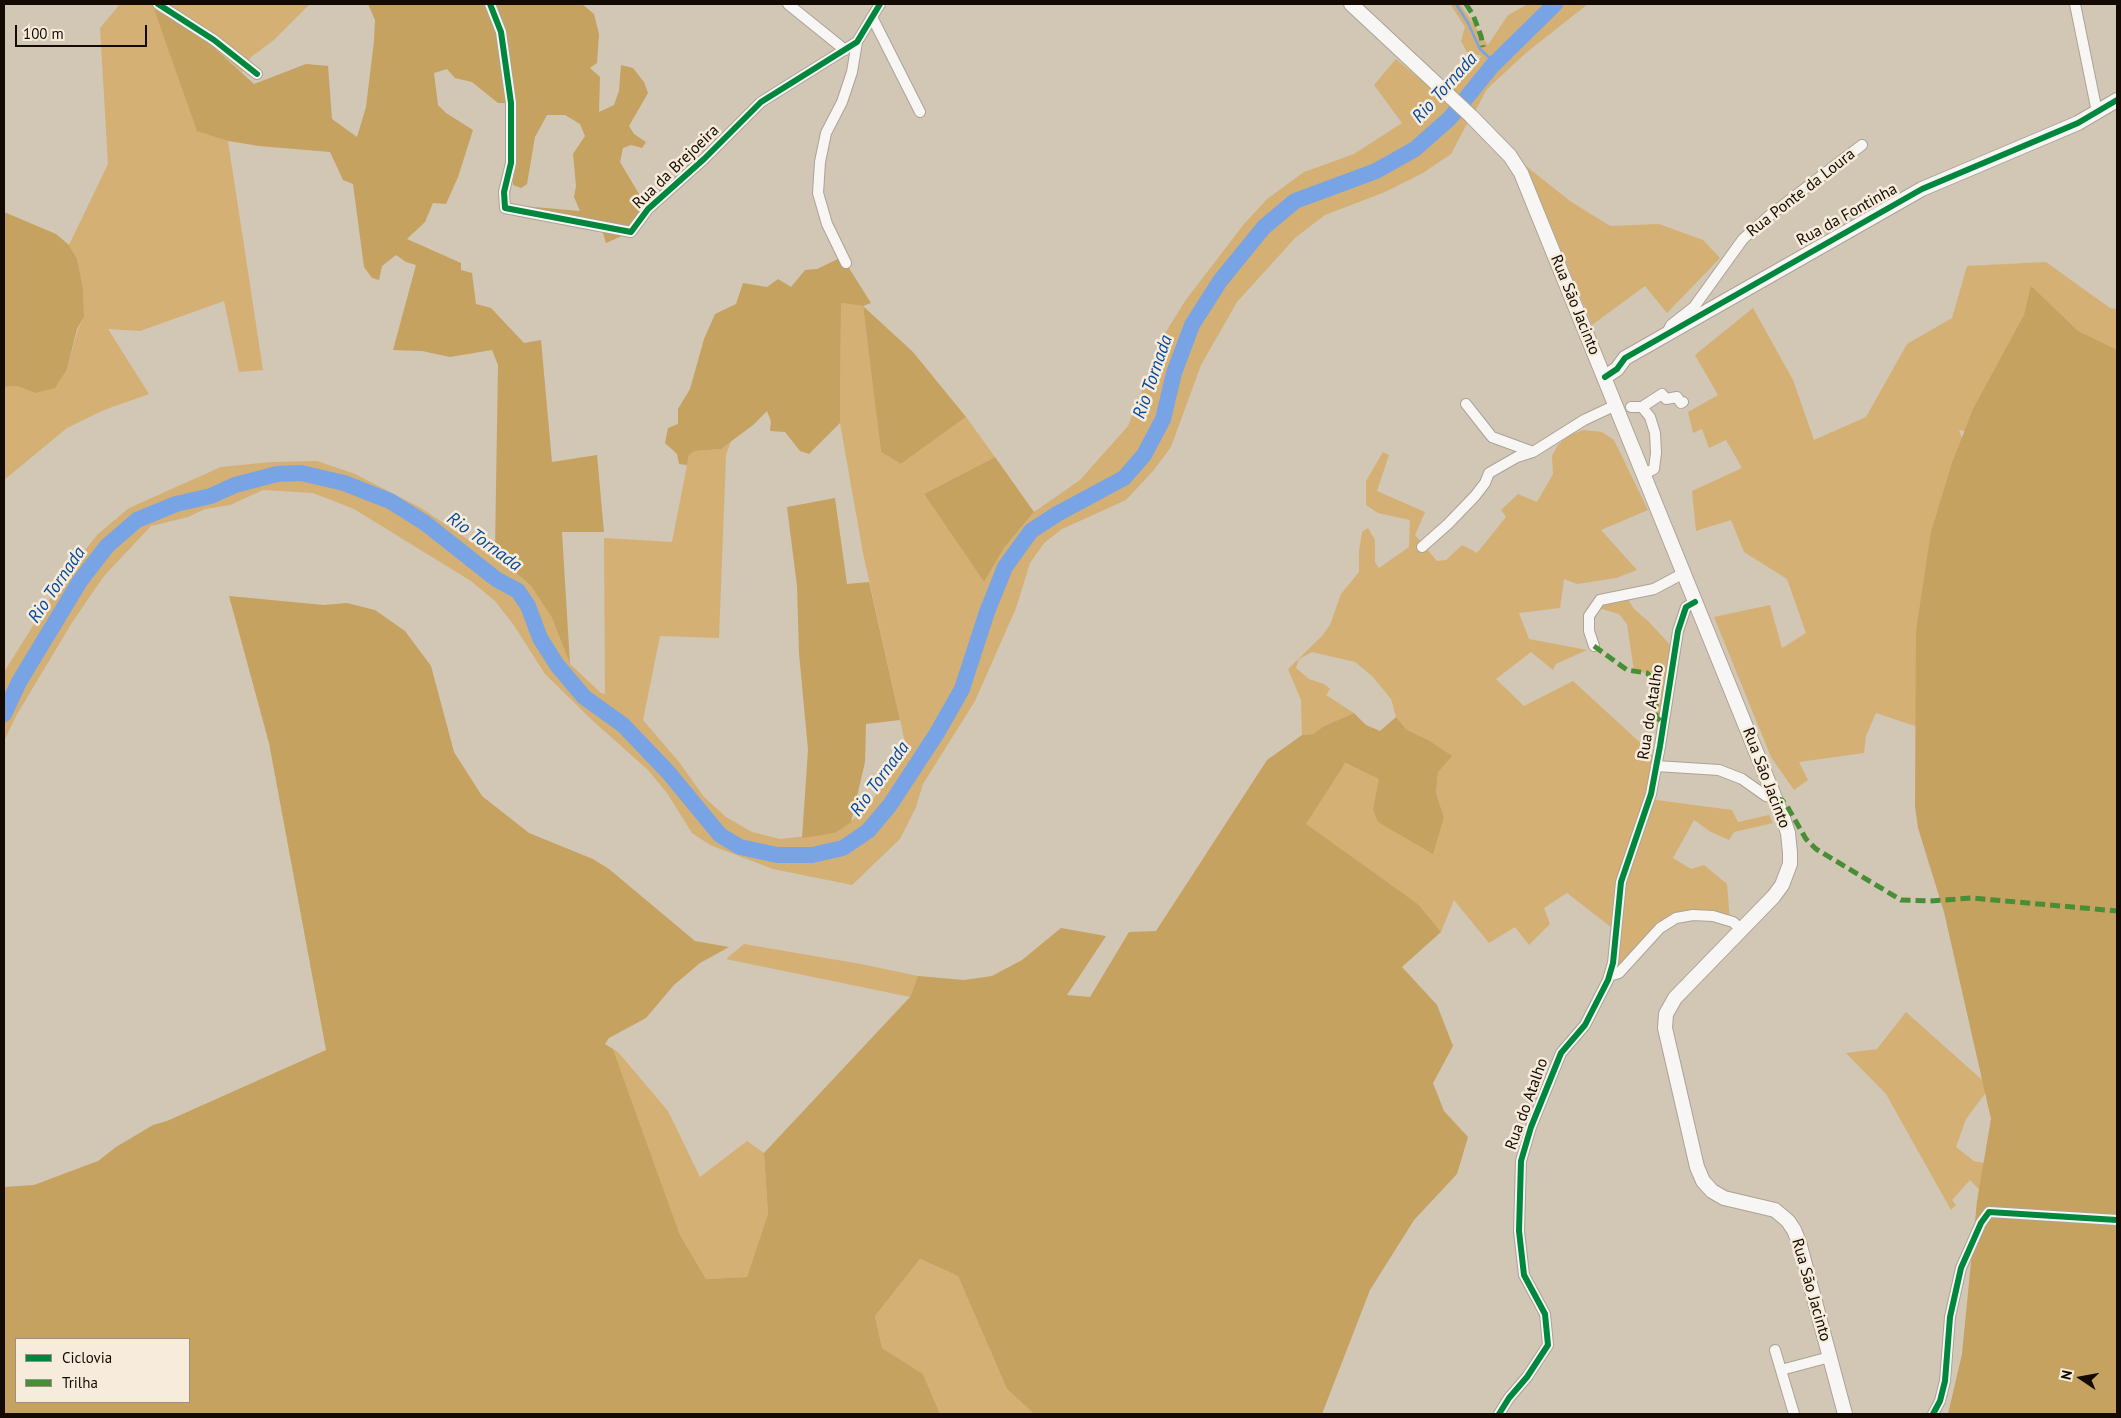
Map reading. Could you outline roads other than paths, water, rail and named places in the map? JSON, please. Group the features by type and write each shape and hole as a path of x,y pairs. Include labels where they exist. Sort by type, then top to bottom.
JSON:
{"main road":[{"name":"Rua São Jacinto","path":"1351,4 1471,116 1510,156 1521,173 1776,798 1788,833 1790,848 1790,864 1786,876 1774,896 1683,989 1670,1005 1665,1021 1666,1035 1697,1168 1703,1180 1712,1191 1724,1198 1767,1207 1781,1214 1788,1221 1799,1242 1845,1414"},
{"name":"Rua da Fontinha","path":"1599,362 1625,358 1668,335 1865,220 1922,189 2078,123 2117,100"},
{"name":"Rua da Fontinha","path":"1605,377 1617,369 1625,358"}],"street":[{"path":"158,4 214,40 257,74"},
{"name":"Rua da Brejoeira","path":"490,4 501,32 511,103 511,163 504,192 505,208 631,232 648,209 704,159 761,102 857,42 880,4"},
{"path":"788,4 845,50"},
{"path":"2075,4 2098,112"},
{"path":"872,17 920,112"},
{"path":"846,263 827,224 818,193 820,162 826,133 842,102 852,72 857,42"},
{"name":"Rua Ponte da Loura","path":"1668,335 1671,325 1694,307 1743,238 1768,216 1862,145"},
{"path":"1631,407 1642,407 1662,394 1666,399 1677,397 1681,403 1683,402"},
{"path":"1466,404 1492,437 1533,452"},
{"path":"1422,548 1475,496 1485,484 1489,473 1517,457 1533,452 1584,420 1616,405"},
{"path":"1642,407 1650,417 1655,432 1656,453 1654,469 1644,474"},
{"path":"1594,646 1589,631 1589,616 1600,600 1654,589 1684,573"},
{"name":"Rua do Atalho","path":"1499,1414 1548,1345 1545,1314 1524,1275 1519,1230 1521,1161 1531,1127 1561,1053 1585,1025 1609,976 1615,948 1616,923 1622,882 1651,794 1678,630 1686,607 1695,602"},
{"path":"1656,766 1720,770 1742,778 1766,796 1776,798"},
{"path":"1609,976 1619,973 1660,928 1676,918 1693,915 1713,916 1733,922 1742,930"},
{"path":"1933,1414 1940,1402 1944,1382 1950,1317 1961,1268 1980,1222 1989,1212 2117,1220"},
{"path":"1775,1350 1794,1414"},
{"path":"1780,1370 1830,1357"}],"waterway":[{"path":"1456,4 1468,23 1480,49 1495,63"},
{"name":"Rio Tornada","path":"4,714 19,682 80,581 107,546 137,520 176,504 211,496 235,485 277,474 301,473 344,483 390,501 425,523 496,579 518,591 528,606 540,638 557,665 584,697 623,725 668,772 720,835 740,847 777,855 812,855 843,848 868,831 890,805 937,733 962,689 987,612 1005,567 1031,531 1057,514 1124,478 1144,455 1163,419 1174,373 1192,325 1220,281 1264,227 1295,201 1376,171 1415,149 1450,118 1492,66 1555,4"}]}
